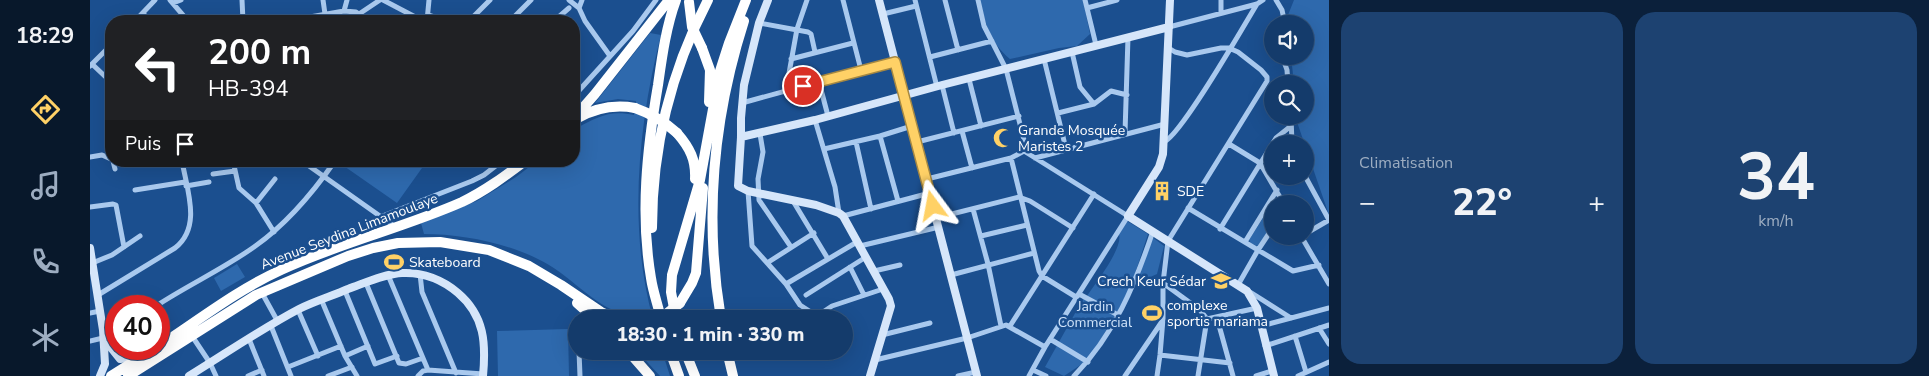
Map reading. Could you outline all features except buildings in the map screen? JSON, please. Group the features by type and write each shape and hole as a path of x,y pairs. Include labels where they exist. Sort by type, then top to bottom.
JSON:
{"highway":[{"path":"580,112 669,0"},
{"path":"659,310 651,279 648,257 645,213 646,169 664,47 668,25 676,0"},
{"path":"658,306 652,229 653,182 657,150 675,75 686,46 708,0"},
{"path":"705,154 720,71 746,0"},
{"path":"719,310 716,292 713,245 712,200 714,165 728,76 750,0"},
{"path":"671,310 680,303 696,273 710,70 692,27 689,1"},
{"path":"580,117 607,107 635,108 649,113 677,133 689,150 702,183 691,212"},
{"path":"674,310 670,284 694,201 696,166"},
{"name":"Avenue Seydina Limamoulaye","path":"170,339 269,276 306,259 461,202 481,192 516,167"},
{"name":"Avenue Seydina Limamoulaye","path":"128,376 262,293 348,256 380,247 410,242 456,244 489,250 529,266 546,276"},
{"path":"546,276 585,310"},
{"path":"546,276 597,310"},
{"path":"111,376 137,360"},
{"path":"636,360 650,376"},
{"path":"673,360 678,375"},
{"path":"689,360 695,376"},
{"path":"729,360 733,376"}],"street":[{"path":"143,13 155,0"},
{"path":"181,0 172,2 183,15"},
{"path":"242,0 243,15"},
{"path":"323,0 325,14"},
{"path":"344,10 347,0"},
{"path":"320,15 344,10 359,14 381,0 412,15"},
{"path":"428,0 428,15"},
{"path":"476,15 490,0"},
{"path":"516,15 532,0"},
{"path":"569,0 579,8 585,21 610,56"},
{"path":"579,8 582,0"},
{"path":"580,89 633,31 656,0"},
{"path":"768,0 759,23 748,66 742,103 737,182 741,189 824,207 841,215 930,193"},
{"path":"786,90 797,29 807,0"},
{"path":"843,0 853,43 862,70"},
{"path":"879,0 977,374 958,376"},
{"path":"945,0 958,50"},
{"path":"978,0 982,18 1006,69 1019,116 1024,140 1024,151"},
{"path":"1085,0 1096,45"},
{"path":"1087,8 1117,0"},
{"path":"1029,376 1045,347 1159,167 1164,142 1170,0"},
{"path":"1221,0 1221,14"},
{"path":"741,137 815,120 904,95 1221,14 1257,4 1263,0"},
{"path":"1276,0 1283,15"},
{"path":"883,14 915,3 954,133"},
{"path":"1164,142 1174,135 1257,4"},
{"path":"561,15 569,8"},
{"path":"759,23 808,32 811,34 815,52"},
{"path":"1126,133 1128,37"},
{"path":"930,57 992,41"},
{"path":"791,59 853,43"},
{"path":"1156,376 1160,355 1163,284 1168,240 1267,81 1267,77 1262,70 1238,52 1229,48 1187,55 1175,52 1167,47"},
{"path":"105,51 91,65 105,77"},
{"path":"1072,52 1080,87 1094,104"},
{"path":"1044,59 1066,150"},
{"path":"742,103 895,62"},
{"path":"969,79 981,126"},
{"path":"819,82 828,116"},
{"path":"1058,113 1094,104 1111,91 1126,95"},
{"path":"917,142 1019,116"},
{"path":"815,120 835,187 841,215 889,299 890,306 870,376"},
{"path":"1035,158 1165,124"},
{"path":"824,149 880,136 912,126"},
{"path":"1291,126 1292,135"},
{"path":"1220,229 1276,138 1291,126"},
{"path":"962,131 972,168"},
{"path":"760,134 763,152 759,200 791,247"},
{"path":"880,136 898,201"},
{"path":"856,142 871,209"},
{"path":"1229,144 1260,163 1280,195"},
{"path":"1024,151 1291,318"},
{"path":"927,179 1011,158 1024,151"},
{"path":"90,157 102,155 105,156"},
{"path":"1011,158 1034,253 1042,276 1118,316"},
{"path":"95,291 175,248 186,238 191,223 183,167"},
{"path":"234,167 239,188 256,203 274,232"},
{"path":"310,167 394,227"},
{"path":"170,298 249,250 274,232 298,209 331,167"},
{"path":"380,217 472,181 494,167"},
{"path":"213,174 235,170"},
{"path":"256,203 274,179"},
{"path":"135,190 209,182"},
{"path":"1310,185 1329,220 1314,229"},
{"path":"1245,242 1278,190"},
{"path":"748,191 752,244 786,284 800,305 817,316 832,306 883,289"},
{"path":"1010,326 1094,194"},
{"path":"936,218 1020,197 1030,201 1073,228"},
{"path":"793,201 828,259"},
{"path":"90,207 116,205 124,247"},
{"path":"1188,208 1220,229 1293,271 1319,265"},
{"path":"973,209 988,264 1001,326"},
{"path":"981,236 1028,225"},
{"path":"786,284 828,259 859,244 938,227"},
{"path":"1074,376 1096,352 1118,316 1136,280 1153,231"},
{"path":"767,263 814,233"},
{"path":"91,264 105,259 140,236"},
{"path":"1238,285 1264,241"},
{"path":"1307,245 1329,284"},
{"path":"90,248 95,291 104,335 105,364 100,376"},
{"path":"951,275 1034,253"},
{"path":"806,295 866,257"},
{"path":"874,271 900,265"},
{"path":"850,267 864,296"},
{"path":"189,376 298,310 366,282 402,273 420,274 436,279 455,290 474,312 484,337 483,375 428,370 423,371 418,376"},
{"path":"420,274 422,292 456,373"},
{"path":"388,275 428,370"},
{"path":"366,282 399,363 403,364 423,358"},
{"path":"1163,284 1200,310 1207,319 1199,360 1198,376"},
{"path":"345,291 376,365 396,356"},
{"path":"1247,291 1256,308 1273,374 1256,376"},
{"path":"262,293 291,376"},
{"path":"321,299 345,356 357,376"},
{"path":"1207,319 1256,308"},
{"path":"1261,326 1329,308"},
{"path":"298,310 318,356"},
{"path":"90,313 100,311"},
{"path":"1216,318 1233,376"},
{"path":"1125,376 1163,319"},
{"path":"882,335 930,323"},
{"path":"1265,346 1329,325"},
{"path":"875,360 967,338 1001,326 1010,326 1045,347"},
{"path":"1319,328 1329,344"},
{"path":"90,341 104,335"},
{"path":"192,336 210,363 216,376"},
{"path":"1295,336 1306,372"},
{"path":"248,376 263,373 249,339"},
{"path":"1050,339 1088,362"},
{"path":"288,367 341,346"},
{"path":"345,356 368,346"},
{"path":"1160,355 1230,363"},
{"path":"579,360 580,376"},
{"path":"1298,376 1329,362"},
{"path":"328,376 352,367"},
{"path":"1033,370 1046,376"}],"green space":[{"path":"980,0 1083,0 1090,34 1077,46 1010,59 997,46 989,32"},
{"path":"1294,0 1329,0 1329,215 1314,171 1314,135 1301,135 1298,125 1314,125 1314,75 1293,75 1292,65 1314,65 1314,15 1288,15"},
{"path":"650,33 661,35 647,104 639,177 640,250 651,310 612,310 601,304 560,272 520,251 472,238 424,234 421,223 477,201 529,167 580,167 580,126 604,115 618,113 634,115 636,101 618,99 595,103"},
{"path":"345,167 423,167 397,203"},
{"path":"1264,216 1264,239 1260,245 1257,246 1249,240"},
{"name":"Jardin Commercial","path":"1127,221 1148,234 1131,286 1123,303 1088,360 1064,376 1045,367 1083,299 1087,296 1113,257 1117,248 1119,234"},
{"name":"Jardin Commercial","path":"1152,237 1164,246 1157,274 1148,278 1139,276"},
{"path":"237,264 245,277 221,291 214,278"},
{"path":"568,329 569,376 498,376 497,331"},
{"path":"645,360 665,360 670,376 660,376"}],"place":[{"name":"Grande Mosquée Maristes 2","path":"1003,138"},
{"name":"SDE","path":"1162,191"},
{"name":"Skateboard","path":"394,262"},
{"name":"Crech Keur Sédar","path":"1221,281"},
{"name":"complexe sportis mariama","path":"1152,313"}],"route":[{"path":"803,86 895,62 933,206"}]}
